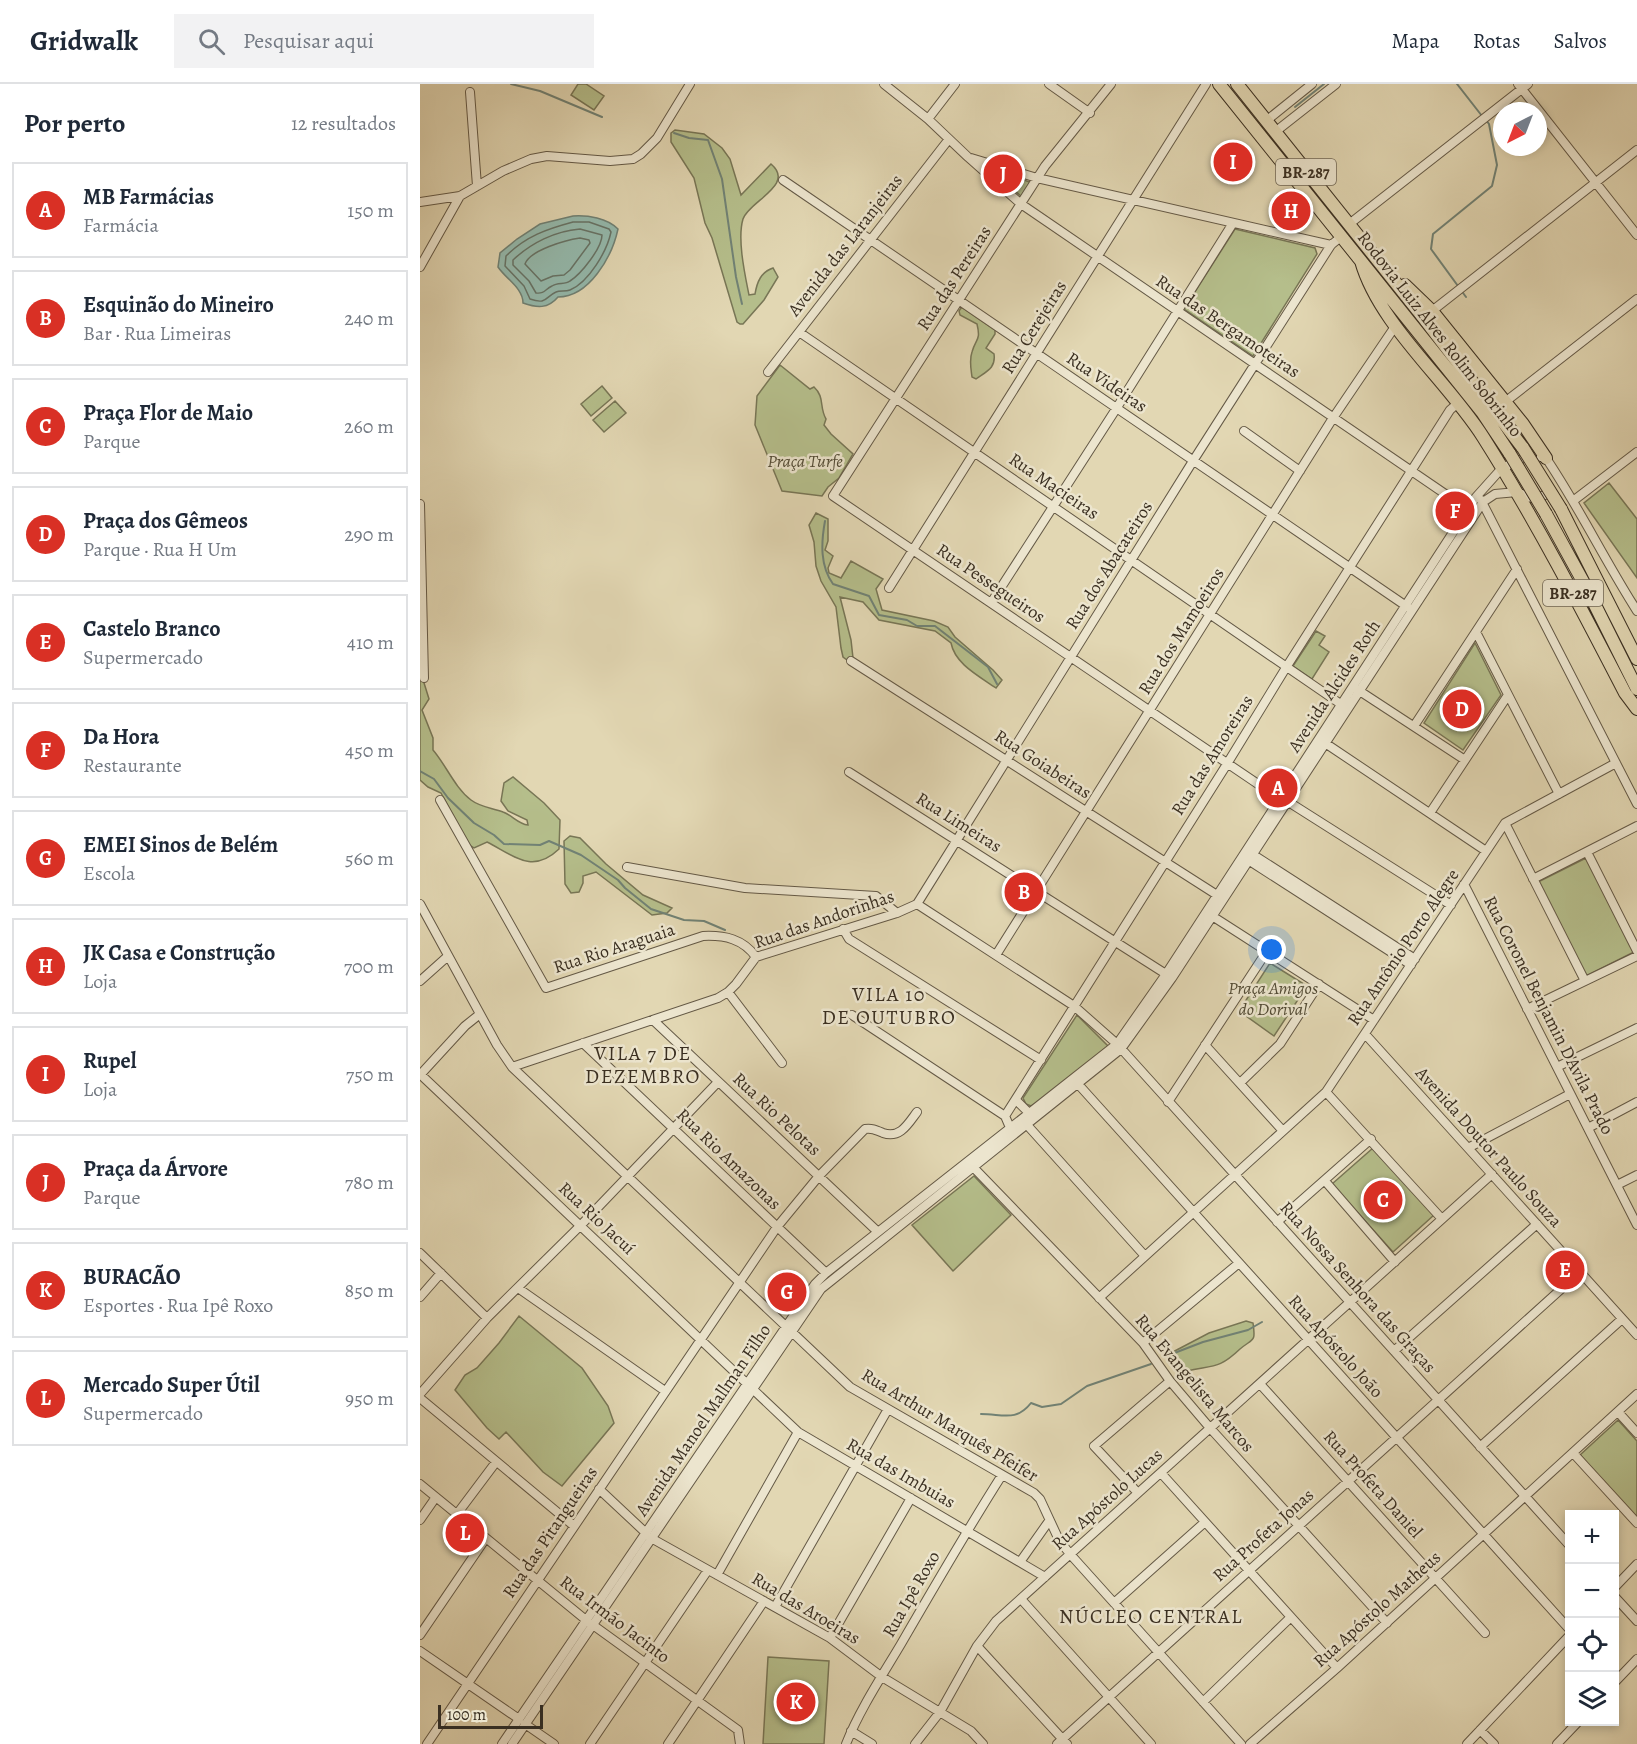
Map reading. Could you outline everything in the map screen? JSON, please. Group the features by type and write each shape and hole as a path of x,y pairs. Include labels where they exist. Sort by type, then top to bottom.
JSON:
{"highway":[{"name":"Rodovia Luiz Alves Rolim Sobrinho","path":"1220,84 1345,231 1376,260 1461,365 1523,448 1561,509 1637,659"},
{"name":"Rodovia Luiz Alves Rolim Sobrinho","path":"1237,84 1275,132 1345,231 1361,261 1482,412 1510,454 1586,587 1637,689"},
{"name":"BR-287","path":"1376,260 1432,310 1546,458"},
{"name":"BR-287","path":"1361,261 1366,279 1396,326 1482,435 1548,545 1625,693 1637,709"}],"street":[{"path":"420,202 460,196 520,163 547,156 610,161 633,159 657,138 690,84"},
{"name":"Rua das Bergamoteiras","path":"884,84 928,119 1021,204 1472,512"},
{"path":"928,119 955,84"},
{"path":"1049,84 1090,113"},
{"name":"Rua das Pereiras","path":"833,496 1037,178 1111,84"},
{"name":"Rua Cerejeiras","path":"889,588 1206,84"},
{"path":"1266,121 1312,84"},
{"path":"1275,132 1336,84"},
{"path":"968,157 1037,178 1330,245 1522,86 1637,235"},
{"path":"470,92 477,186"},
{"name":"Avenida das Laranjeiras","path":"768,372 949,139"},
{"path":"1432,310 1637,150"},
{"name":"Rua Videiras","path":"783,180 1409,608"},
{"path":"420,267 460,196"},
{"path":"991,603 1233,223"},
{"name":"Rua dos Abacateiros","path":"917,904 1330,245"},
{"path":"1505,402 1637,299"},
{"name":"Rua dos Mamoeiros","path":"996,955 1333,418 1396,326"},
{"name":"Rua Macieiras","path":"799,332 1345,706"},
{"name":"Rua das Amoreiras","path":"1005,1116 1349,567 1450,410 1458,403"},
{"path":"1244,431 1300,471"},
{"path":"1573,501 1637,452"},
{"path":"1502,468 1534,456 1546,458"},
{"name":"BR-287","path":"1546,458 1573,501"},
{"name":"Avenida Alcides Roth","path":"1119,1047 1169,976 1502,468"},
{"path":"1550,493 1557,474"},
{"path":"1636,608 1613,573 1573,501 1550,493 1534,499 1517,492 1495,494 1480,500 1637,804"},
{"name":"Rua Pessegueiros","path":"833,496 1227,764 1451,905"},
{"path":"420,504 424,678"},
{"path":"1414,726 1517,569"},
{"path":"1476,632 1558,794"},
{"name":"Rua Goiabeiras","path":"850,662 1217,895"},
{"path":"1357,688 1465,760"},
{"path":"1430,813 1508,696"},
{"path":"1322,741 1486,851"},
{"name":"Rua Antônio Porto Alegre","path":"1099,1298 1326,1092 1505,823 1616,763"},
{"name":"Rua Limeiras","path":"849,772 1169,976"},
{"name":"Rua Rio Araguaia","path":"440,800 546,988 703,936 741,941 756,957"},
{"path":"1505,823 1585,981"},
{"path":"1533,879 1637,826"},
{"path":"1587,852 1637,951"},
{"path":"1247,855 1413,962"},
{"name":"Avenida Alcides Roth","path":"1209,914 1217,895 1247,855"},
{"path":"627,867 745,888 876,896 897,913"},
{"name":"Rua Coronel Benjamin D'Avila Prado","path":"1464,884 1637,1225"},
{"name":"Rua Arthur Marquês Pfeifer","path":"420,904 480,1014 512,1067 850,1387 1034,1493 1040,1499 1059,1540 1070,1554 1240,1744"},
{"name":"Rua das Andorinhas","path":"512,1067 718,999 728,993 756,957 897,913 917,904"},
{"name":"Rua Nossa Senhora das Graças","path":"917,904 1074,1006 1119,1047 1565,1541"},
{"path":"1209,914 1374,1020"},
{"path":"843,929 849,939 1041,1060"},
{"path":"1168,1101 1267,951"},
{"path":"420,981 448,956"},
{"path":"1527,1009 1637,956"},
{"path":"1240,1083 1280,1044 1319,984"},
{"path":"728,993 782,1063"},
{"path":"420,1075 465,1026 480,1014"},
{"path":"852,1015 1005,1116 1013,1132"},
{"name":"Rua Rio Pelotas","path":"653,1020 878,1232"},
{"path":"1557,1067 1637,1028"},
{"name":"Avenida Doutor Paulo Souza","path":"1365,1034 1637,1335"},
{"name":"Rua Rio Amazonas","path":"583,1043 825,1273"},
{"path":"1205,1045 1282,1131"},
{"name":"Avenida Manoel Mallman Filho","path":"789,1329 815,1284 825,1273 1013,1132 1028,1126 1119,1047"},
{"name":"Avenida Manoel Mallman Filho","path":"502,1744 522,1722 789,1329 821,1288 974,1168 1013,1132 1029,1113 1119,1047"},
{"name":"Rua Rio Jacuí","path":"420,1075 750,1386"},
{"path":"574,1526 420,1396 487,1318 581,1226 718,1082"},
{"name":"Rua Apóstolo João","path":"1078,1084 1565,1625"},
{"path":"1326,1092 1442,1219"},
{"path":"1468,1148 1570,1094"},
{"path":"1016,1100 1029,1113"},
{"path":"1588,1128 1637,1102"},
{"name":"Rua das Pitangueiras","path":"427,1744 777,1227 855,1137 865,1129 872,1128 887,1134 897,1134 917,1112"},
{"path":"1028,1126 1146,1256"},
{"path":"1278,1222 1371,1139"},
{"name":"Rua Evangelista Marcos","path":"974,1168 1143,1343 1170,1382 1386,1623"},
{"name":"Rua Apóstolo Lucas","path":"915,1744 940,1712 977,1646 996,1621 1492,1174"},
{"path":"1617,1185 1637,1175"},
{"path":"1325,1181 1395,1262"},
{"path":"1394,1351 1536,1224"},
{"path":"420,1253 487,1318"},
{"path":"1143,1343 1239,1263"},
{"name":"Rua Profeta Jonas","path":"1062,1742 1158,1652 1580,1272"},
{"path":"420,1297 441,1273"},
{"path":"518,1288 665,1391"},
{"path":"1480,1447 1622,1319"},
{"path":"1138,1493 1094,1446 1170,1382"},
{"name":"Rua Profeta Daniel","path":"1260,1384 1485,1633"},
{"name":"Rua das Imbuias","path":"750,1386 798,1432 1045,1577"},
{"name":"Rua Apóstolo Matheus","path":"1250,1744 1337,1668 1637,1394"},
{"path":"775,1607 888,1409"},
{"path":"1618,1412 1637,1433"},
{"path":"717,1575 798,1432"},
{"path":"1573,1453 1637,1523"},
{"path":"457,1514 496,1462"},
{"path":"1161,1473 1337,1668"},
{"name":"Rua Ipê Roxo","path":"846,1744 882,1677 1002,1475"},
{"name":"Rua Irmão Jacinto","path":"420,1484 589,1623 738,1730 740,1744"},
{"name":"Rua das Aroeiras","path":"599,1489 648,1536 830,1638 882,1677 972,1731 983,1744"},
{"path":"420,1520 436,1497"},
{"path":"830,1638 911,1498"},
{"path":"1020,1562 1049,1521"},
{"path":"1114,1603 1205,1522"},
{"path":"420,1635 486,1538"},
{"path":"1619,1583 1637,1564"},
{"path":"590,1744 708,1570"},
{"path":"1021,1599 1151,1744"},
{"path":"668,1744 764,1601"},
{"path":"1619,1601 1637,1621"},
{"path":"1203,1702 1291,1617"},
{"path":"1467,1744 1565,1639"},
{"path":"977,1646 1062,1742"},
{"path":"420,1651 554,1744"},
{"path":"1619,1677 1637,1659"},
{"name":"Avenida Manoel Mallman Filho","path":"512,1744 522,1722"},
{"path":"1557,1744 1574,1726"},
{"path":"1480,1730 1494,1744"},
{"path":"851,1731 872,1744"}],"green space":[{"path":"578,84 586,84 604,96 594,110 571,95"},
{"path":"675,130 704,134 722,148 730,159 741,195 771,164 777,172 778,179 775,186 747,212 743,219 741,236 742,257 749,295 755,294 760,278 765,272 773,268 778,277 764,300 743,324 737,322 712,238 705,223 694,178 671,142 671,133"},
{"path":"987,166 1032,183 1022,197"},
{"path":"1235,229 1315,248 1317,254 1253,356 1184,309"},
{"path":"961,308 995,330 986,348 994,354 994,363 990,369 976,379 972,377 970,361 978,337 977,324 960,315"},
{"name":"Praça Turfe","path":"780,365 810,389 814,387 821,398 826,419 824,425 853,454 839,478 828,487 822,496 782,491 755,425 757,396"},
{"path":"602,386 612,398 591,416 581,404"},
{"path":"615,401 626,413 604,432 593,420"},
{"path":"1609,483 1637,519 1637,578 1584,503"},
{"path":"816,513 828,519 828,541 825,550 833,556 828,568 829,573 841,578 851,561 883,579 876,589 882,610 934,621 948,627 955,637 1002,680 996,688 963,663 957,657 951,643 935,631 879,620 863,602 840,597 853,658 847,660 843,657 836,607 821,581 816,566 814,542 809,525"},
{"path":"1316,631 1325,636 1319,645 1329,652 1312,679 1293,666"},
{"path":"1475,643 1501,695 1463,750 1424,723"},
{"path":"420,670 429,699 422,710 433,738 433,750 455,783 465,795 475,802 503,812 528,825 527,820 508,811 501,801 504,783 513,777 560,820 559,849 549,857 531,862 514,857 487,842 474,848 469,845 441,793 420,780"},
{"path":"570,836 580,838 606,864 643,895 672,908 667,913 652,915 596,872 583,876 579,892 571,893 565,884 564,841"},
{"path":"1586,858 1634,952 1586,976 1538,882"},
{"name":"Praça Amigos do Dorival","path":"1270,963 1307,986 1274,1036 1239,1011"},
{"path":"1077,1015 1108,1046 1037,1103 1031,1106 1026,1104 1023,1098"},
{"path":"1373,1148 1434,1215 1393,1252 1332,1184"},
{"path":"974,1176 1011,1215 953,1271 912,1225"},
{"path":"519,1316 582,1368 608,1406 614,1423 562,1486 543,1472 506,1432 499,1439 455,1390 465,1375 477,1368 499,1343"},
{"path":"1246,1321 1253,1323 1254,1337 1221,1363 1187,1371 1180,1364 1170,1361 1169,1354 1209,1333"},
{"path":"1618,1420 1637,1441 1637,1518 1580,1455"},
{"path":"768,1657 829,1661 824,1744 763,1744"}],"water":[{"path":"573,216 597,218 618,229 605,263 589,283 580,290 558,297 546,305 533,306 523,303 517,288 498,267 500,253 540,224"}],"waterway":[{"path":"511,84 540,91 602,117"},
{"path":"1295,107 1324,84"},
{"path":"1457,84 1482,116"},
{"path":"1466,297 1431,249 1433,234 1492,186 1497,165 1489,124 1486,120"},
{"path":"674,133 689,138 708,140 722,179 742,304"},
{"path":"825,521 824,562 833,584 869,596 879,615 907,620 917,626 935,626 988,667 997,684"},
{"path":"420,771 434,779 448,798 474,823 504,844 540,845 549,841 581,855 618,880 651,909 684,920 704,921 725,930"},
{"path":"1164,1357 1203,1342 1248,1330 1262,1322"},
{"path":"981,1414 1009,1416 1020,1413 1031,1403 1042,1407 1061,1404 1087,1386 1151,1364"}],"place":[{"name":"Rupel","path":"1233,162"},
{"name":"Praça da Árvore","path":"1003,174"},
{"name":"JK Casa e Construção","path":"1291,211"},
{"name":"Da Hora","path":"1455,511"},
{"name":"Praça dos Gêmeos","path":"1462,709"},
{"name":"MB Farmácias","path":"1278,788"},
{"name":"Esquinão do Mineiro","path":"1024,892"},
{"name":"Praça Flor de Maio","path":"1383,1200"},
{"name":"Castelo Branco","path":"1565,1270"},
{"name":"EMEI Sinos de Belém","path":"787,1292"},
{"name":"Mercado Super Útil","path":"465,1533"},
{"name":"BURACÃO","path":"796,1702"}],"district":[{"name":"VILA 10 DE OUTUBRO","path":"889,1006"},
{"name":"VILA 7 DE DEZEMBRO","path":"643,1064"},
{"name":"NÚCLEO CENTRAL","path":"1151,1616"}]}
